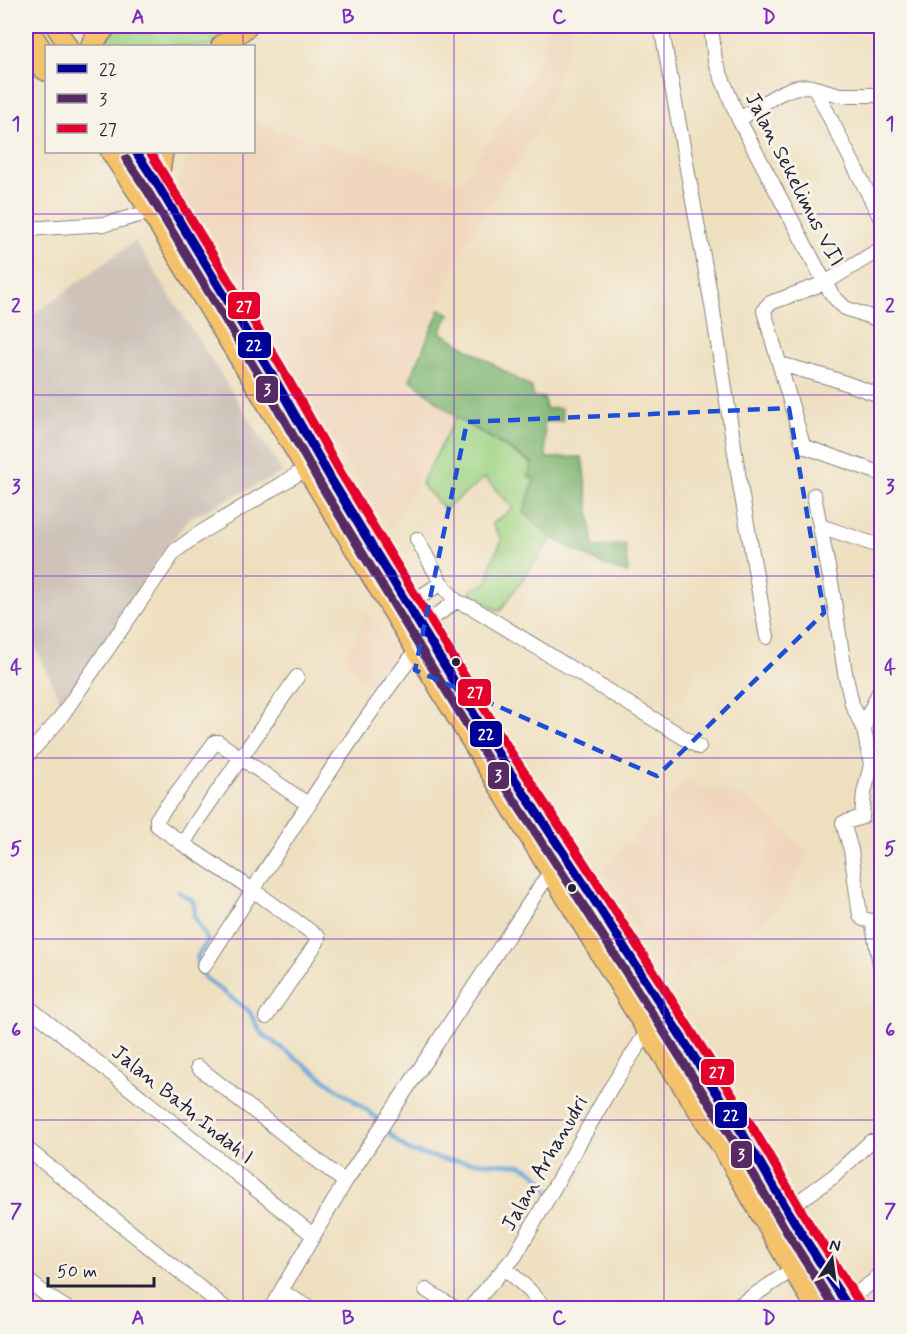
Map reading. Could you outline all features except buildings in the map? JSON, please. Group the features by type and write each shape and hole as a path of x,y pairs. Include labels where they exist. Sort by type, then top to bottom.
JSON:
{"highway":[{"path":"92,45 106,26"},
{"path":"223,45 247,26"},
{"path":"26,57 45,69"},
{"path":"157,183 162,153"}],"main road":[{"path":"28,26 45,53"},
{"path":"56,26 67,45"},
{"path":"111,153 150,212 306,470 324,483 408,605 502,760 743,1134 787,1210 847,1305"},
{"path":"137,153 270,371 324,483 416,651 647,1032 722,1148 816,1308"},
{"path":"722,1148 743,1134"}],"street":[{"path":"661,26 712,305 767,637"},
{"name":"Jalan Sekelimus VII","path":"711,26 715,61 739,120 825,283 833,296 845,308 882,321"},
{"path":"739,120 771,98 799,86 811,86 840,95 882,95"},
{"path":"814,88 882,221"},
{"path":"26,229 106,224 150,212"},
{"path":"882,248 825,283 770,303 764,311 803,445 882,474"},
{"path":"780,364 831,378 882,396"},
{"path":"26,757 58,721 175,551 200,532 306,470"},
{"path":"814,495 832,588 844,674 852,704 864,730 874,763 864,793 862,817 843,823 851,850 860,916 872,921 882,974"},
{"path":"820,526 882,547"},
{"path":"417,539 441,583 456,602 473,608 699,747"},
{"path":"408,605 441,583"},
{"path":"421,627 456,602"},
{"path":"204,966 309,805 416,651"},
{"path":"183,844 297,677"},
{"path":"864,730 866,720 880,692"},
{"path":"266,1017 318,942 318,938 253,890 183,844 156,822 215,742 309,805"},
{"path":"271,1308 345,1182 550,872"},
{"name":"Jalan Batu Indah I","path":"26,1005 313,1235"},
{"name":"Jalan Arhanudri","path":"470,1308 515,1256 610,1089 647,1032"},
{"path":"198,1067 345,1182"},
{"path":"787,1210 834,1176 870,1142"},
{"path":"26,1148 225,1308"},
{"path":"505,1268 545,1308"},
{"path":"847,1305 875,1280 882,1269"},
{"path":"735,1308 792,1270"},
{"path":"26,1279 45,1303 66,1308"},
{"path":"426,1290 455,1308"},
{"path":"281,1291 309,1308"}],"highlighted area":[{"path":"789,408 824,613 657,776 415,670 467,422"}],"shaded area":[{"path":"546,26 571,26 570,44 534,136 461,253 406,380 453,419 390,530 174,195 190,153 255,153 255,122 462,182 536,68 545,41"},
{"path":"135,241 283,472 189,518 159,557 63,706 26,629 26,320"},
{"path":"366,611 403,666 375,690 344,661"},
{"path":"687,780 697,787 741,793 808,852 785,900 718,968 704,955 673,984 602,872"}],"green space":[{"path":"114,26 243,26 220,45 99,45"},
{"path":"440,309 450,314 440,332 532,388 533,397 544,398 546,409 561,408 563,421 544,422 546,458 582,457 594,548 625,544 628,573 608,567 552,538 524,512 534,479 528,476 532,463 456,417 410,379"},
{"path":"456,417 532,464 534,479 525,512 552,538 500,611 470,595 471,590 487,583 493,559 502,540 492,524 513,508 485,478 445,509 421,484"}],"waterway":[{"path":"179,892 194,902 194,916 208,941 197,957 198,967 205,978 249,1011 261,1033 368,1111 409,1151 446,1160 521,1165 534,1172 548,1190"}],"transit line":[{"name":"22","path":"137,153 270,371 331,479 502,760 743,1134 798,1228 849,1308"},
{"name":"27","path":"151,153 512,754 753,1128 808,1222 859,1302"},
{"name":"3","path":"126,159 260,377 321,485 492,766 733,1140 835,1308"}]}
